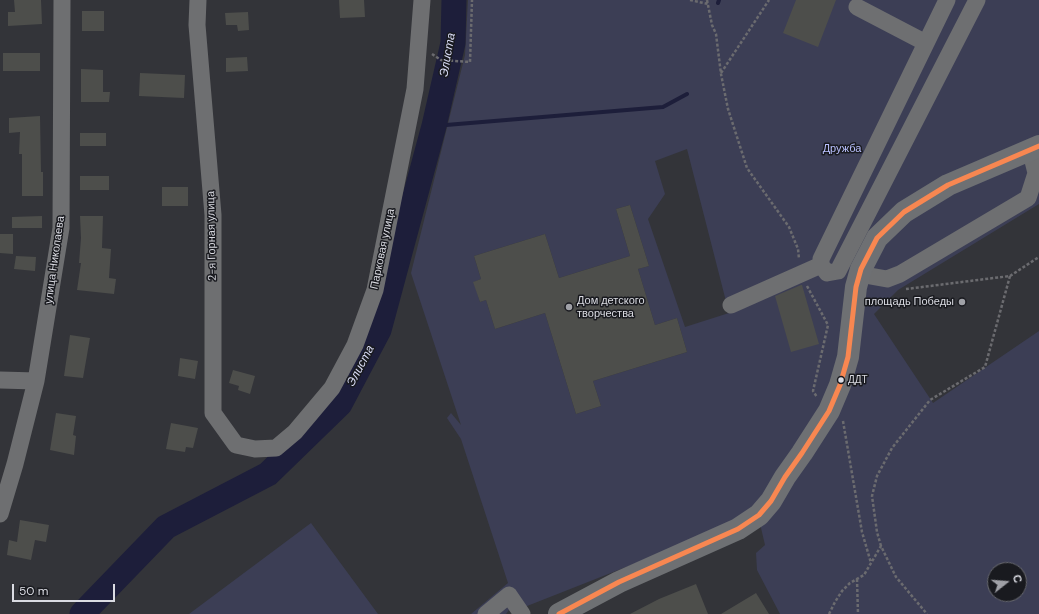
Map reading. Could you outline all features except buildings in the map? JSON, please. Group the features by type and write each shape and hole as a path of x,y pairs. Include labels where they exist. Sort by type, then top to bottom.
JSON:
{"main road":[{"path":"559,614 631,576 738,528 759,515 771,501 785,477 829,411 840,385 848,357 856,287 859,274 877,238 904,212 948,185 1035,148"}],"street":[{"name":"улица Николаева","path":"0,514 15,464 36,381 61,228 62,0"},
{"name":"2-я Горная улица","path":"198,0 197,25 213,215 213,412 236,445 255,449"},
{"name":"Парковая улица","path":"255,449 276,448 295,432 332,388 355,345 375,290 415,89 422,0"},
{"path":"947,0 821,259 821,265 827,273 838,271 977,0"},
{"path":"857,7 926,43"},
{"path":"859,274 887,279 900,274 1028,198 1036,173 1035,148"},
{"path":"731,305 821,265"},
{"path":"0,380 36,381"},
{"path":"486,614 509,595 522,614"}],"path":[{"path":"441,60 470,62 472,0"},
{"path":"690,0 708,4"},
{"path":"707,0 712,24 716,34 721,74 728,109 747,168 789,227 798,249 800,274 828,325 813,392 829,411 842,418 862,532 871,563"},
{"path":"721,74 768,0"},
{"path":"905,289 1010,276 1039,257"},
{"path":"927,614 896,577 877,532 872,496 877,476 892,448 930,400 985,367 1010,276"},
{"path":"829,614 842,591 850,583 864,575 882,546"},
{"path":"857,579 858,614"}],"green space":[{"name":"Дружба","path":"468,0 1039,0 1039,204 898,290 874,314 933,403 1039,331 1039,614 780,614 757,570 756,553 765,545 758,515 522,608 518,597 506,614 471,614 508,583 461,439 447,418 451,413 461,425 411,273 465,55","holes":["687,149 729,313 685,327 648,219 665,194 655,161","630,205 649,266 638,269 655,325 677,318 687,352 593,381 601,406 576,414 545,313 495,329 486,300 480,302 474,282 481,279 474,256 545,234 559,278 630,256 616,209"]},
{"path":"311,523 378,614 189,614"}],"waterway":[{"name":"Элиста","path":"82,614 166,527 268,474 340,404 379,330 434,126 453,43 454,0"},
{"path":"434,126 663,107 687,94"}],"transit line":[{"path":"559,614 619,582 738,529 759,515 771,501 785,477 829,411 840,385 848,357 856,287 861,269 877,238 904,212 948,185 1039,146"}],"place":[{"name":"площадь Победы","path":"962,302"},
{"name":"Дом детского творчества","path":"569,307"},
{"name":"ДДТ","path":"841,380"}]}
